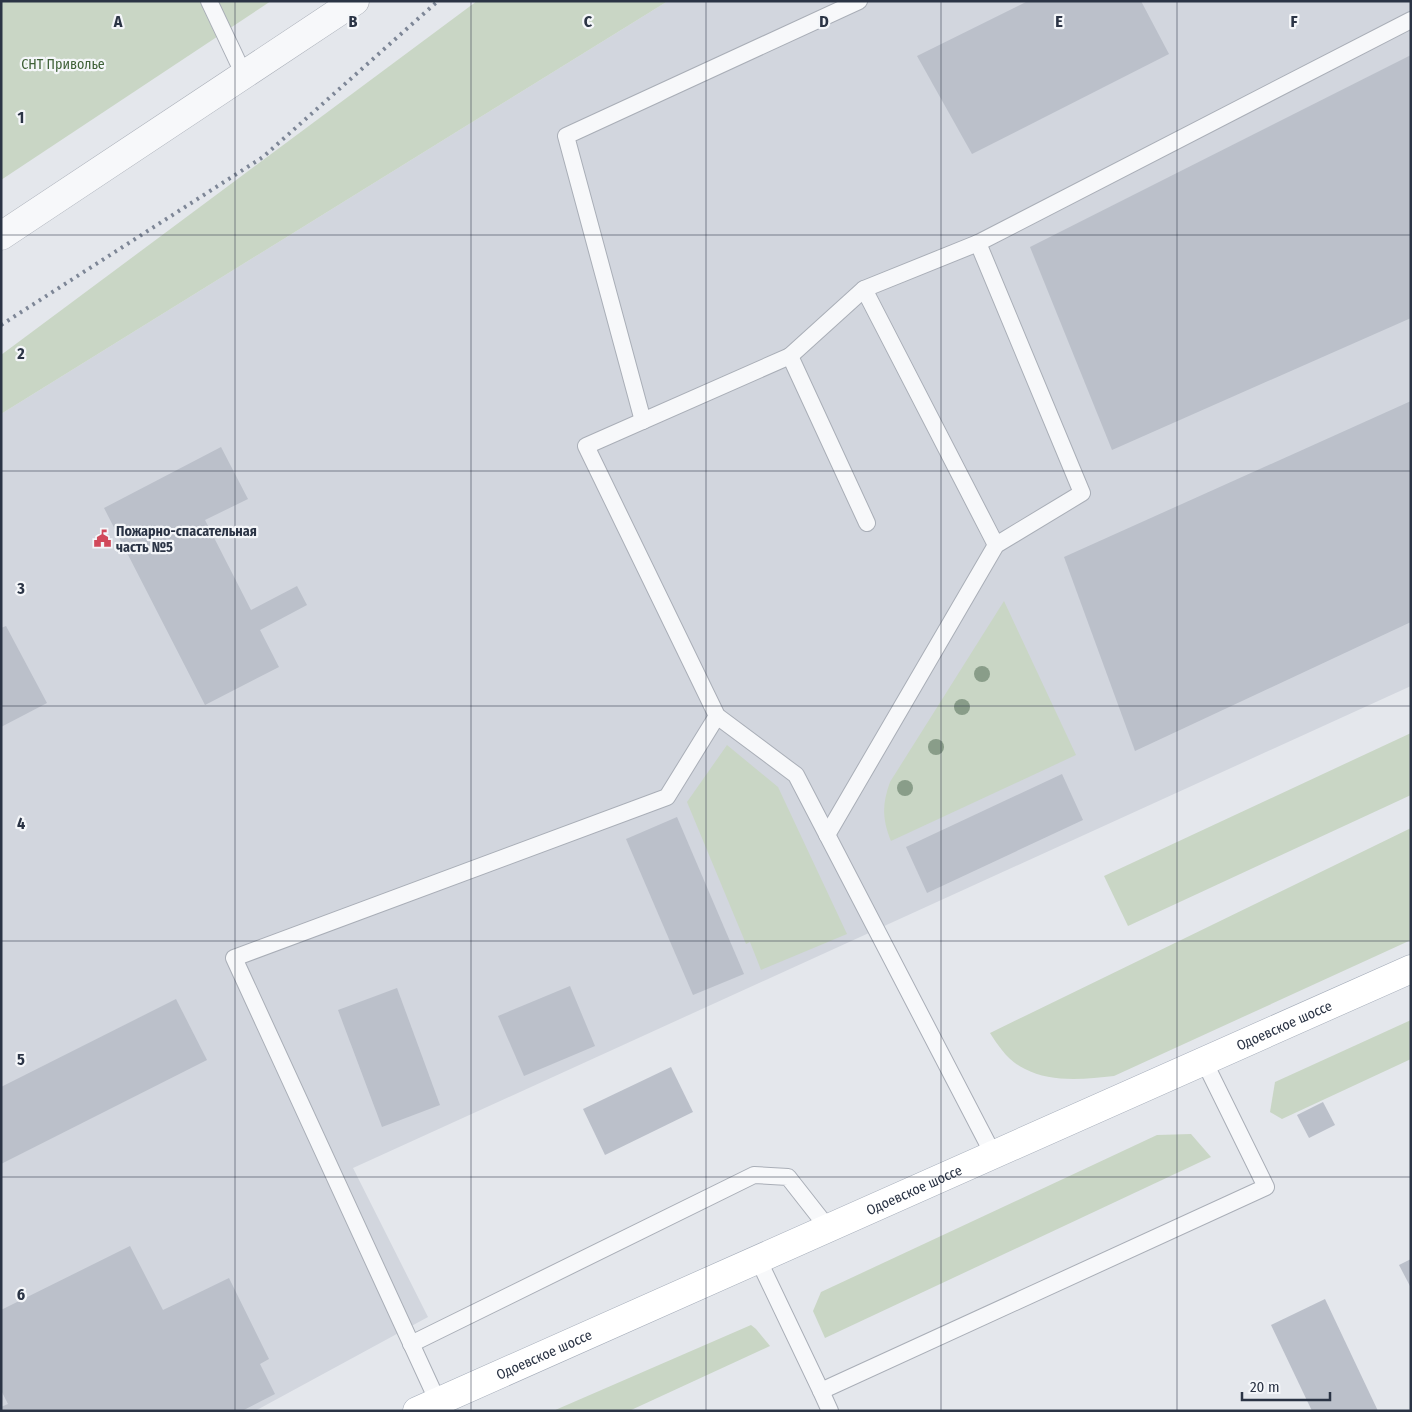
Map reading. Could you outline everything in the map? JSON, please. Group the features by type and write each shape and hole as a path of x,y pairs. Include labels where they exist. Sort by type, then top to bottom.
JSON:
{"main road":[{"name":"Одоевское шоссе","path":"427,1406 1411,969"}],"street":[{"path":"1,236 355,1"}],"lane":[{"path":"209,1 244,75"},
{"path":"643,421 566,136 859,1"},
{"path":"993,1154 796,775 717,716 586,446 790,356 864,289 978,243 1411,20"},
{"path":"827,835 996,544 1082,493 978,243"},
{"path":"864,289 996,544"},
{"path":"790,356 867,523"},
{"path":"427,1406 411,1344 234,958 667,797 717,716"},
{"path":"821,1391 1266,1187 1204,1061"},
{"path":"411,1344 754,1175 788,1177 828,1228"},
{"path":"758,1259 830,1411"}],"shaded area":[{"path":"668,1 1411,1 1411,686 353,1168 428,1317 255,1411 1,1411 1,414"}],"green space":[{"name":"СНТ Приволье","path":"1,1 271,1 1,180"},
{"path":"477,1 668,1 1,414 1,355"},
{"path":"1004,601 1076,755 891,841 884,812 890,782"},
{"path":"1411,733 1411,795 1128,926 1104,876"},
{"path":"727,745 778,787 847,934 761,970 750,942 746,944 687,802"},
{"path":"1411,828 1411,940 1114,1076 1069,1079 1035,1073 1019,1066 1009,1058 990,1033"},
{"path":"1411,1020 1411,1059 1282,1119 1270,1112 1275,1082"},
{"path":"1191,1134 1211,1157 825,1338 813,1311 821,1292 1157,1135"},
{"path":"751,1325 770,1346 629,1411 553,1411"}],"building":[{"path":"1028,1 1141,1 1169,54 972,154 917,56"},
{"path":"1411,55 1411,318 1112,450 1030,247"},
{"path":"1411,401 1411,622 1135,751 1064,557"},
{"path":"221,447 248,499 205,520 251,610 297,586 307,605 260,630 279,667 205,705 104,508"},
{"path":"6,626 47,703 1,727 1,628"},
{"path":"1062,774 1083,820 927,893 906,847"},
{"path":"677,817 744,974 693,995 626,839"},
{"path":"570,986 595,1046 524,1076 498,1016"},
{"path":"397,988 440,1105 382,1127 338,1010"},
{"path":"176,999 207,1060 1,1164 1,1087"},
{"path":"671,1067 693,1112 605,1155 583,1109"},
{"path":"1323,1102 1335,1125 1309,1138 1297,1115"},
{"path":"130,1246 163,1310 229,1278 269,1359 260,1364 275,1394 242,1411 1,1411 1,1407 8,1404 1,1390 1,1310"},
{"path":"1411,1259 1411,1288 1399,1265"},
{"path":"1325,1299 1378,1411 1312,1411 1271,1325"}],"railway":[{"path":"1,325 263,157 438,1"}],"place":[{"name":"Пожарно-спасательная часть №5","path":"102,539"}]}
